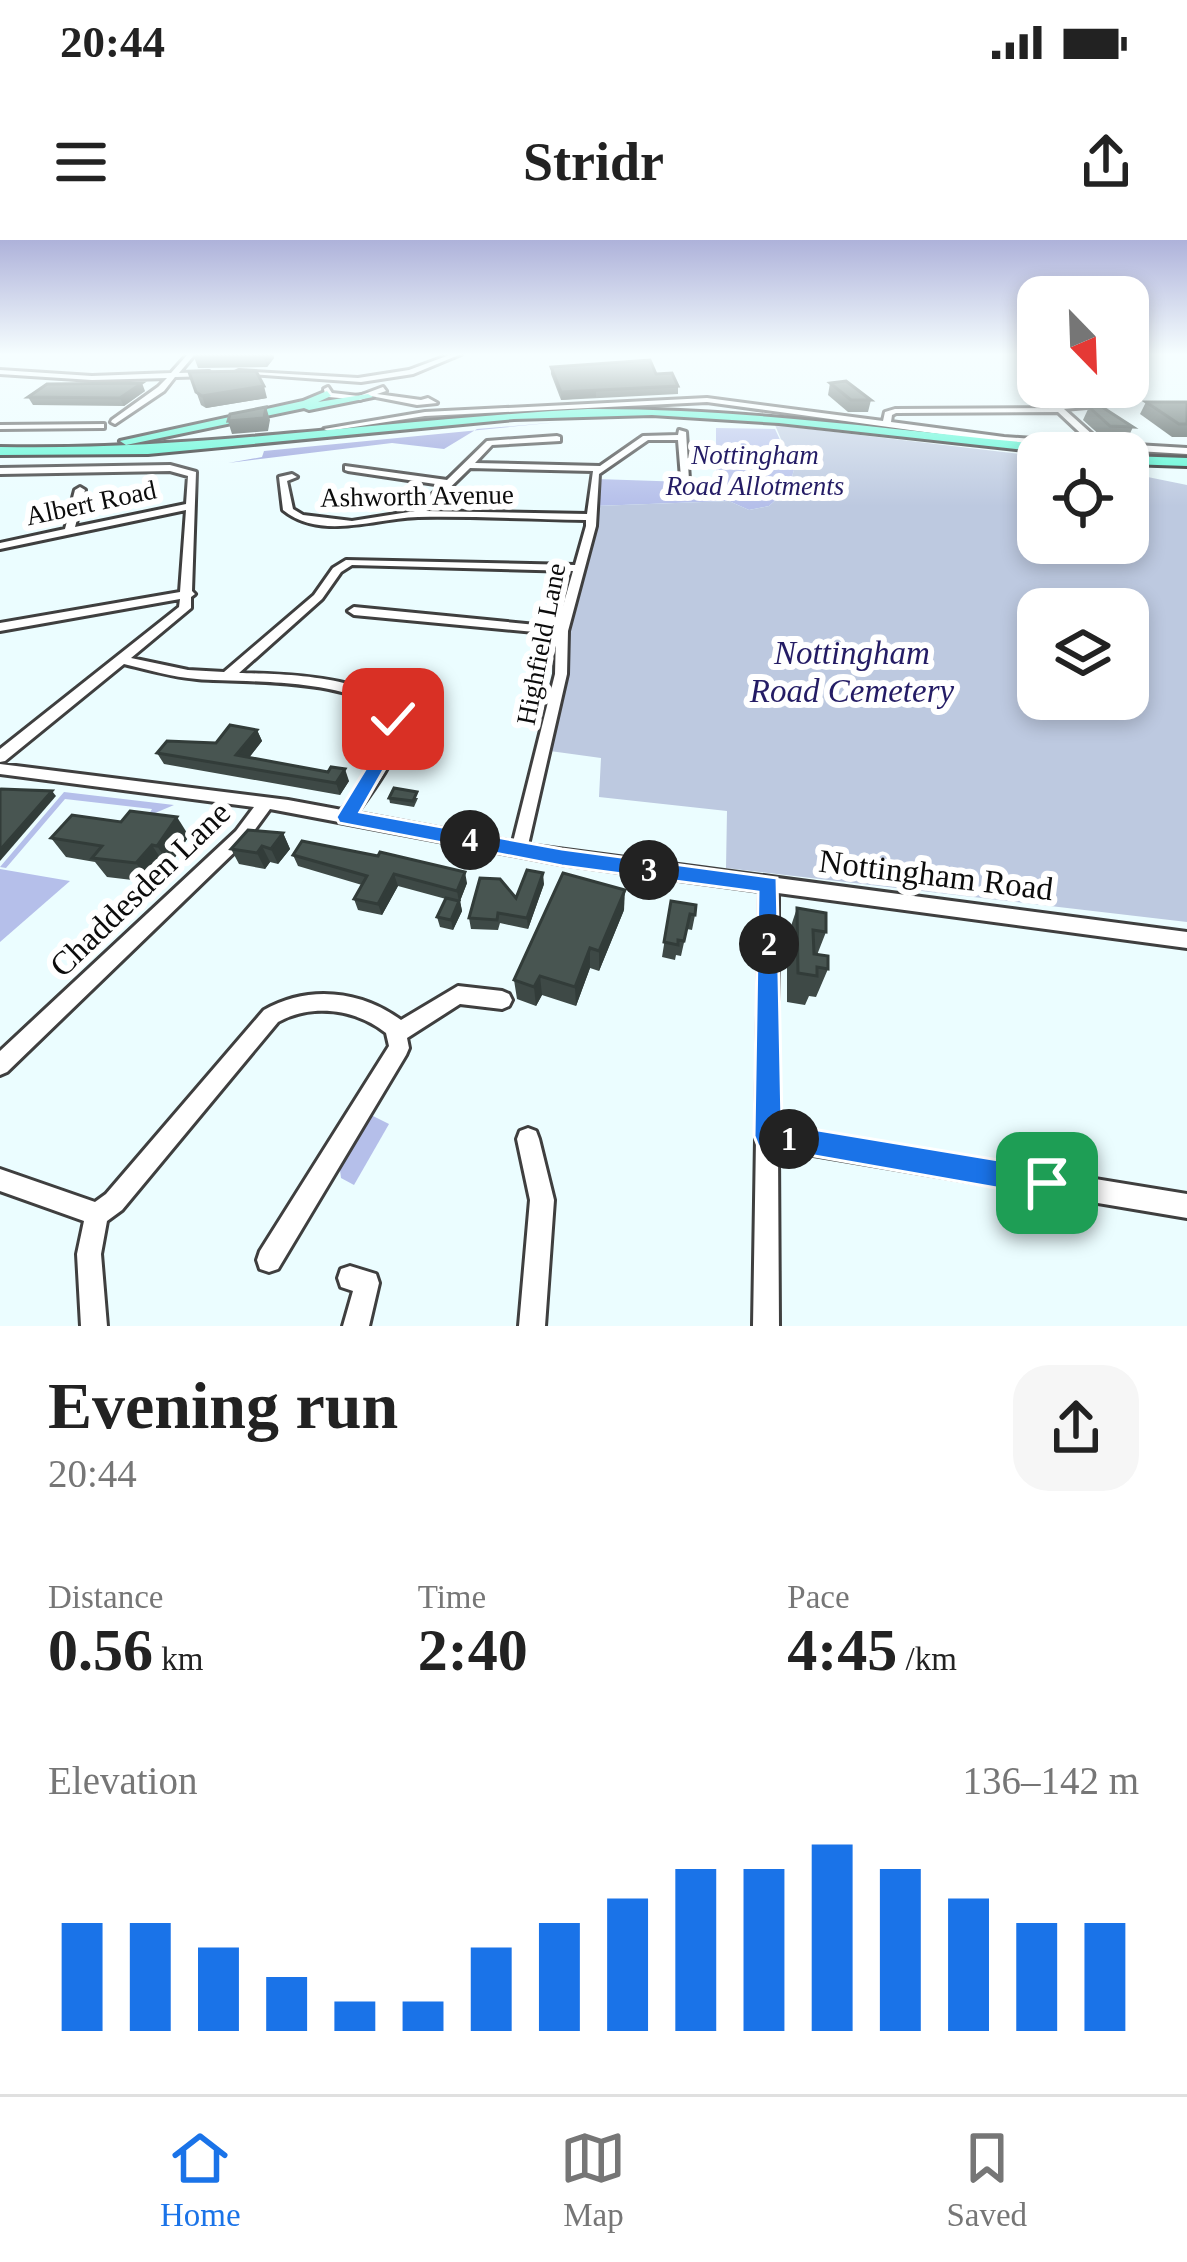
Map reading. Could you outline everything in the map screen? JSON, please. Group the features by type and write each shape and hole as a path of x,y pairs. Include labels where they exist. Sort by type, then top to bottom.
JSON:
{"highway":[{"path":"0,452 113,444 303,405"},
{"path":"324,405 233,420 209,433 216,440 233,442 524,415 663,412 1017,442"},
{"path":"0,452 222,452 489,422 634,415 781,422 1017,450"},
{"path":"0,452 133,452 328,433"},
{"path":"1149,457 1187,457"}],"street":[{"path":"0,427 101,427 137,405"},
{"path":"417,405 422,407"},
{"path":"328,433 422,407 535,405"},
{"path":"741,405 1017,440"},
{"path":"887,425 888,414 895,411 1057,410 1080,432"},
{"path":"466,464 598,468 646,438 682,433 686,478"},
{"path":"418,514 495,441 552,439 540,466"},
{"path":"1149,454 1187,457"},
{"path":"69,532 88,468"},
{"path":"348,468 446,483"},
{"name":"Highfield Lane","path":"519,849 561,674 562,631 591,517 598,468"},
{"path":"0,471 190,470 191,506 189,594 181,613 0,757"},
{"name":"Ashworth Avenue","path":"292,477 282,479 288,510 296,517 362,524 418,514 591,517"},
{"name":"Albert Road","path":"0,546 191,506"},
{"path":"226,677 318,597 343,565 364,560 578,568"},
{"path":"0,627 189,594"},
{"path":"354,611 562,631"},
{"path":"123,660 226,677 345,687 384,704 393,722 391,740 346,817"},
{"name":"Nottingham Road","path":"0,769 266,803 519,849 770,885 1187,937"},
{"name":"Chaddesden Lane","path":"0,1065 242,836 266,803"},
{"path":"766,1326 770,885"},
{"path":"398,1033 458,995 502,1000"},
{"path":"94,1326 88,1254 97,1214 114,1202 280,1010 309,1003 355,1008 386,1020 398,1033 399,1048 268,1260"},
{"path":"768,1136 1187,1206"},
{"path":"528,1139 542,1200 532,1326"},
{"path":"0,1180 97,1214"},
{"path":"350,1278 368,1283 356,1326"}],"green space":[{"name":"Nottingham Road Cemetery","path":"775,425 1017,454 1017,564 1149,564 1149,477 1187,485 1187,922 726,868 727,811 599,797 601,758 550,751 566,674 568,621 593,539 595,506 729,501 749,510 769,506 788,489 794,470"},
{"name":"Nottingham Road Allotments","path":"716,428 775,429 794,470 788,489 769,506 749,510 729,501 595,506 597,479 716,483"},
{"path":"64,792 174,805 148,816 152,809 65,799 6,868 0,867"},
{"path":"0,869 70,881 0,942"},
{"path":"369,1114 389,1124 354,1185 341,1178 339,1162"}],"shaded area":[{"path":"475,430 444,449 392,443 228,463 262,457 264,451"}],"building":[{"path":"1150,405 1187,405 1187,424 1179,424"},
{"path":"266,407 264,418 228,421 230,414"},
{"path":"1090,408 1104,408 1133,427 1110,426"},
{"path":"230,725 257,730 236,755 328,772 331,767 345,769 336,783 157,753 167,741 216,743"},
{"path":"394,788 417,792 413,801 389,798"},
{"path":"0,790 52,791 0,850"},
{"path":"130,811 177,817 157,846 152,845 136,863 92,858 102,846 51,838 72,815 121,822"},
{"path":"248,830 283,833 271,849 262,846 257,853 231,849"},
{"path":"302,841 378,856 380,852 465,872 457,891 394,874 378,904 354,899 367,876 293,855"},
{"path":"527,870 543,873 527,918 498,913 497,920 469,918 480,878 500,879 516,898"},
{"path":"563,873 625,890 599,951 590,948 575,987 540,976 534,987 514,980"},
{"path":"446,898 459,901 451,920 437,917"},
{"path":"671,901 696,905 684,941 678,940 678,945 664,942"},
{"path":"797,908 826,913 826,932 813,930 814,954 828,956 828,969 817,967 817,976 798,973"}],"route":[{"path":"393,719 389,745 346,817 562,857 770,885 768,1136 1047,1183"}]}
